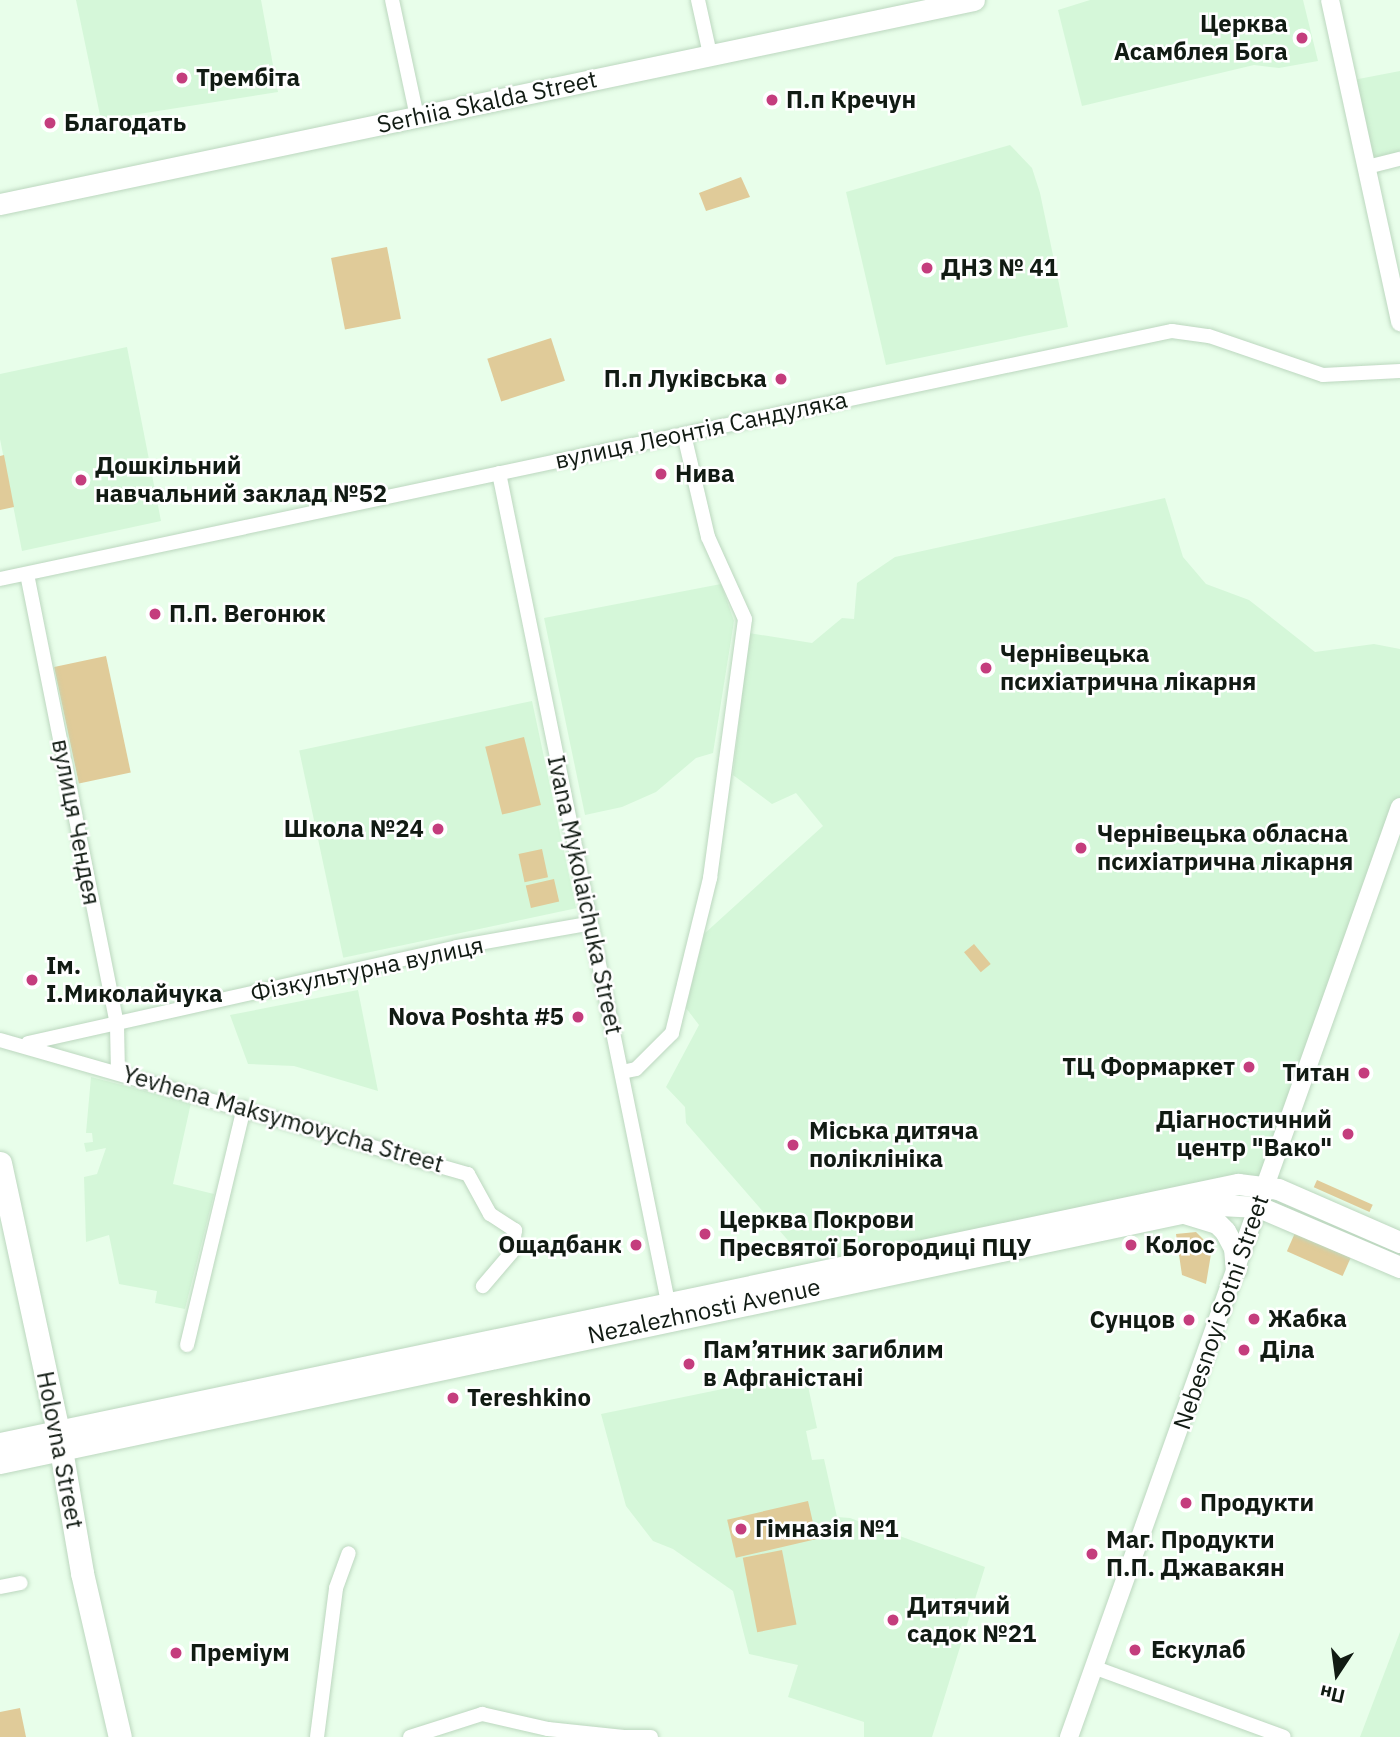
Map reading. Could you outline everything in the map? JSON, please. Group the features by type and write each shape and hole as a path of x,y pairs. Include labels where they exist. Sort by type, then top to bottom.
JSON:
{"main road":[{"name":"Serhiia Skalda Street","path":"0,204 974,0"},
{"name":"Holovna Street","path":"1,1171 60,1441 82,1573 120,1737"},
{"name":"Nezalezhnosti Avenue","path":"0,1463 60,1441 669,1309 1199,1190 1266,1185 1400,1242"},
{"name":"Nezalezhnosti Avenue","path":"669,1309 1175,1212 1239,1203 1259,1207 1400,1267"},
{"path":"1175,1212 1217,1223 1234,1248 1236,1269"},
{"name":"Nezalezhnosti Avenue","path":"0,1443 60,1441"}],"street":[{"path":"392,0 417,117"},
{"path":"698,0 710,54"},
{"path":"1330,0 1400,322"},
{"path":"1367,167 1400,159"},
{"name":"вулиця Леонтія Сандуляка","path":"0,579 1172,331 1209,336 1323,375 1400,371"},
{"path":"622,1072 636,1069 672,1032 709,878 744,629 745,612 708,537 684,435"},
{"name":"Ivana Mykolaichuka Street","path":"499,473 588,924 622,1072 669,1309"},
{"name":"вулиця Чендея","path":"27,574 117,1025 118,1071"},
{"name":"Nebesnoyi Sotni Street","path":"1069,1737 1400,807"},
{"name":"Фізкультурна вулиця","path":"24,1044 457,947 588,924"},
{"name":"Yevhena Maksymovycha Street","path":"0,1040 24,1044 468,1174 490,1214 515,1230 512,1251 482,1286"},
{"path":"187,1345 244,1108"},
{"path":"317,1737 336,1588 349,1553"},
{"path":"0,1587 21,1583"},
{"path":"1093,1667 1284,1737"},
{"path":"410,1737 482,1714 548,1729 651,1737"}],"shaded area":[{"name":"Трембіта","path":"76,0 261,0 278,92 101,120"},
{"path":"1090,0 1303,0 1318,61 1279,68 1254,65 1082,106 1058,10"},
{"path":"1400,71 1400,160 1366,168 1348,81"},
{"path":"1010,145 1032,168 1040,193 1068,327 886,365 846,192"},
{"path":"741,177 750,197 706,211 699,193"},
{"path":"387,247 401,319 345,330 331,258"},
{"path":"551,338 565,381 501,402 487,359"},
{"name":"Дошкільний навчальний заклад №52","path":"127,347 161,521 22,551 0,439 0,374"},
{"path":"4,455 14,507 0,510 0,456"},
{"name":"Чернівецька обласна психіатрична лікарня","path":"1165,498 1183,557 1206,584 1249,600 1315,652 1374,644 1400,649 1400,806 1267,1186 833,1267 828,1248 799,1253 686,1123 685,1107 666,1087 699,1025 686,1008 704,934 823,826 796,793 772,804 733,775 749,633 812,643 842,618 854,619 857,583 895,557"},
{"path":"721,584 734,621 713,753 696,758 656,792 622,807 585,815 544,618"},
{"path":"106,656 131,772 79,783 54,667"},
{"name":"Школа №24","path":"532,701 576,908 343,958 299,750"},
{"path":"524,737 541,805 502,815 485,747"},
{"path":"542,849 548,877 525,882 519,854"},
{"path":"554,879 559,901 531,908 526,886"},
{"path":"974,944 991,964 981,972 964,952"},
{"path":"358,990 378,1091 294,1066 248,1064 230,1015"},
{"path":"91,1077 191,1103 173,1184 214,1194 185,1309 155,1303 157,1291 119,1284 109,1235 86,1242 84,1177 97,1174 106,1148 86,1152 84,1143 93,1142 92,1133 86,1133"},
{"path":"1317,1180 1373,1205 1369,1212 1314,1187"},
{"path":"1196,1232 1212,1248 1206,1284 1182,1275 1176,1234"},
{"path":"1295,1233 1351,1258 1343,1276 1287,1251"},
{"name":"Гімназія №1","path":"805,1372 817,1428 806,1431 812,1460 824,1459 837,1517 850,1518 985,1567 932,1737 864,1737 864,1722 788,1697 798,1665 749,1654 733,1591 673,1549 653,1541 626,1506 601,1414"},
{"path":"808,1501 817,1539 736,1558 727,1520"},
{"path":"782,1550 797,1625 757,1632 743,1558"},
{"path":"1400,1632 1400,1737 1360,1737"},
{"path":"20,1708 26,1737 0,1737 0,1712"}],"place":[{"name":"Церква Асамблея Бога","path":"1302,38"},
{"name":"Трембіта","path":"182,78"},
{"name":"П.п Кречун","path":"772,100"},
{"name":"Благодать","path":"50,123"},
{"name":"ДНЗ № 41","path":"927,268"},
{"name":"П.п Луківська","path":"781,379"},
{"name":"Нива","path":"661,474"},
{"name":"Дошкільний навчальний заклад №52","path":"81,480"},
{"name":"П.П. Вегонюк","path":"155,614"},
{"name":"Чернівецька психіатрична лікарня","path":"986,668"},
{"name":"Школа №24","path":"438,829"},
{"name":"Чернівецька обласна психіатрична лікарня","path":"1081,848"},
{"name":"Ім. І.Миколайчука","path":"32,980"},
{"name":"Nova Poshta #5","path":"578,1017"},
{"name":"ТЦ Формаркет","path":"1249,1067"},
{"name":"Титан","path":"1364,1073"},
{"name":"Діагностичний центр \"Вако\"","path":"1348,1134"},
{"name":"Міська дитяча поліклініка","path":"793,1145"},
{"name":"Церква Покрови Пресвятої Богородиці ПЦУ","path":"705,1234"},
{"name":"Ощадбанк","path":"636,1245"},
{"name":"Колос","path":"1131,1245"},
{"name":"Жабка","path":"1254,1319"},
{"name":"Сунцов","path":"1189,1320"},
{"name":"Діла","path":"1244,1350"},
{"name":"Пам’ятник загиблим в Афганістані","path":"689,1364"},
{"name":"Tereshkino","path":"453,1398"},
{"name":"Продукти","path":"1186,1503"},
{"name":"Гімназія №1","path":"741,1529"},
{"name":"Маг. Продукти П.П. Джавакян","path":"1092,1554"},
{"name":"Дитячий садок №21","path":"893,1620"},
{"name":"Ескулаб","path":"1135,1650"},
{"name":"Преміум","path":"176,1653"}]}
